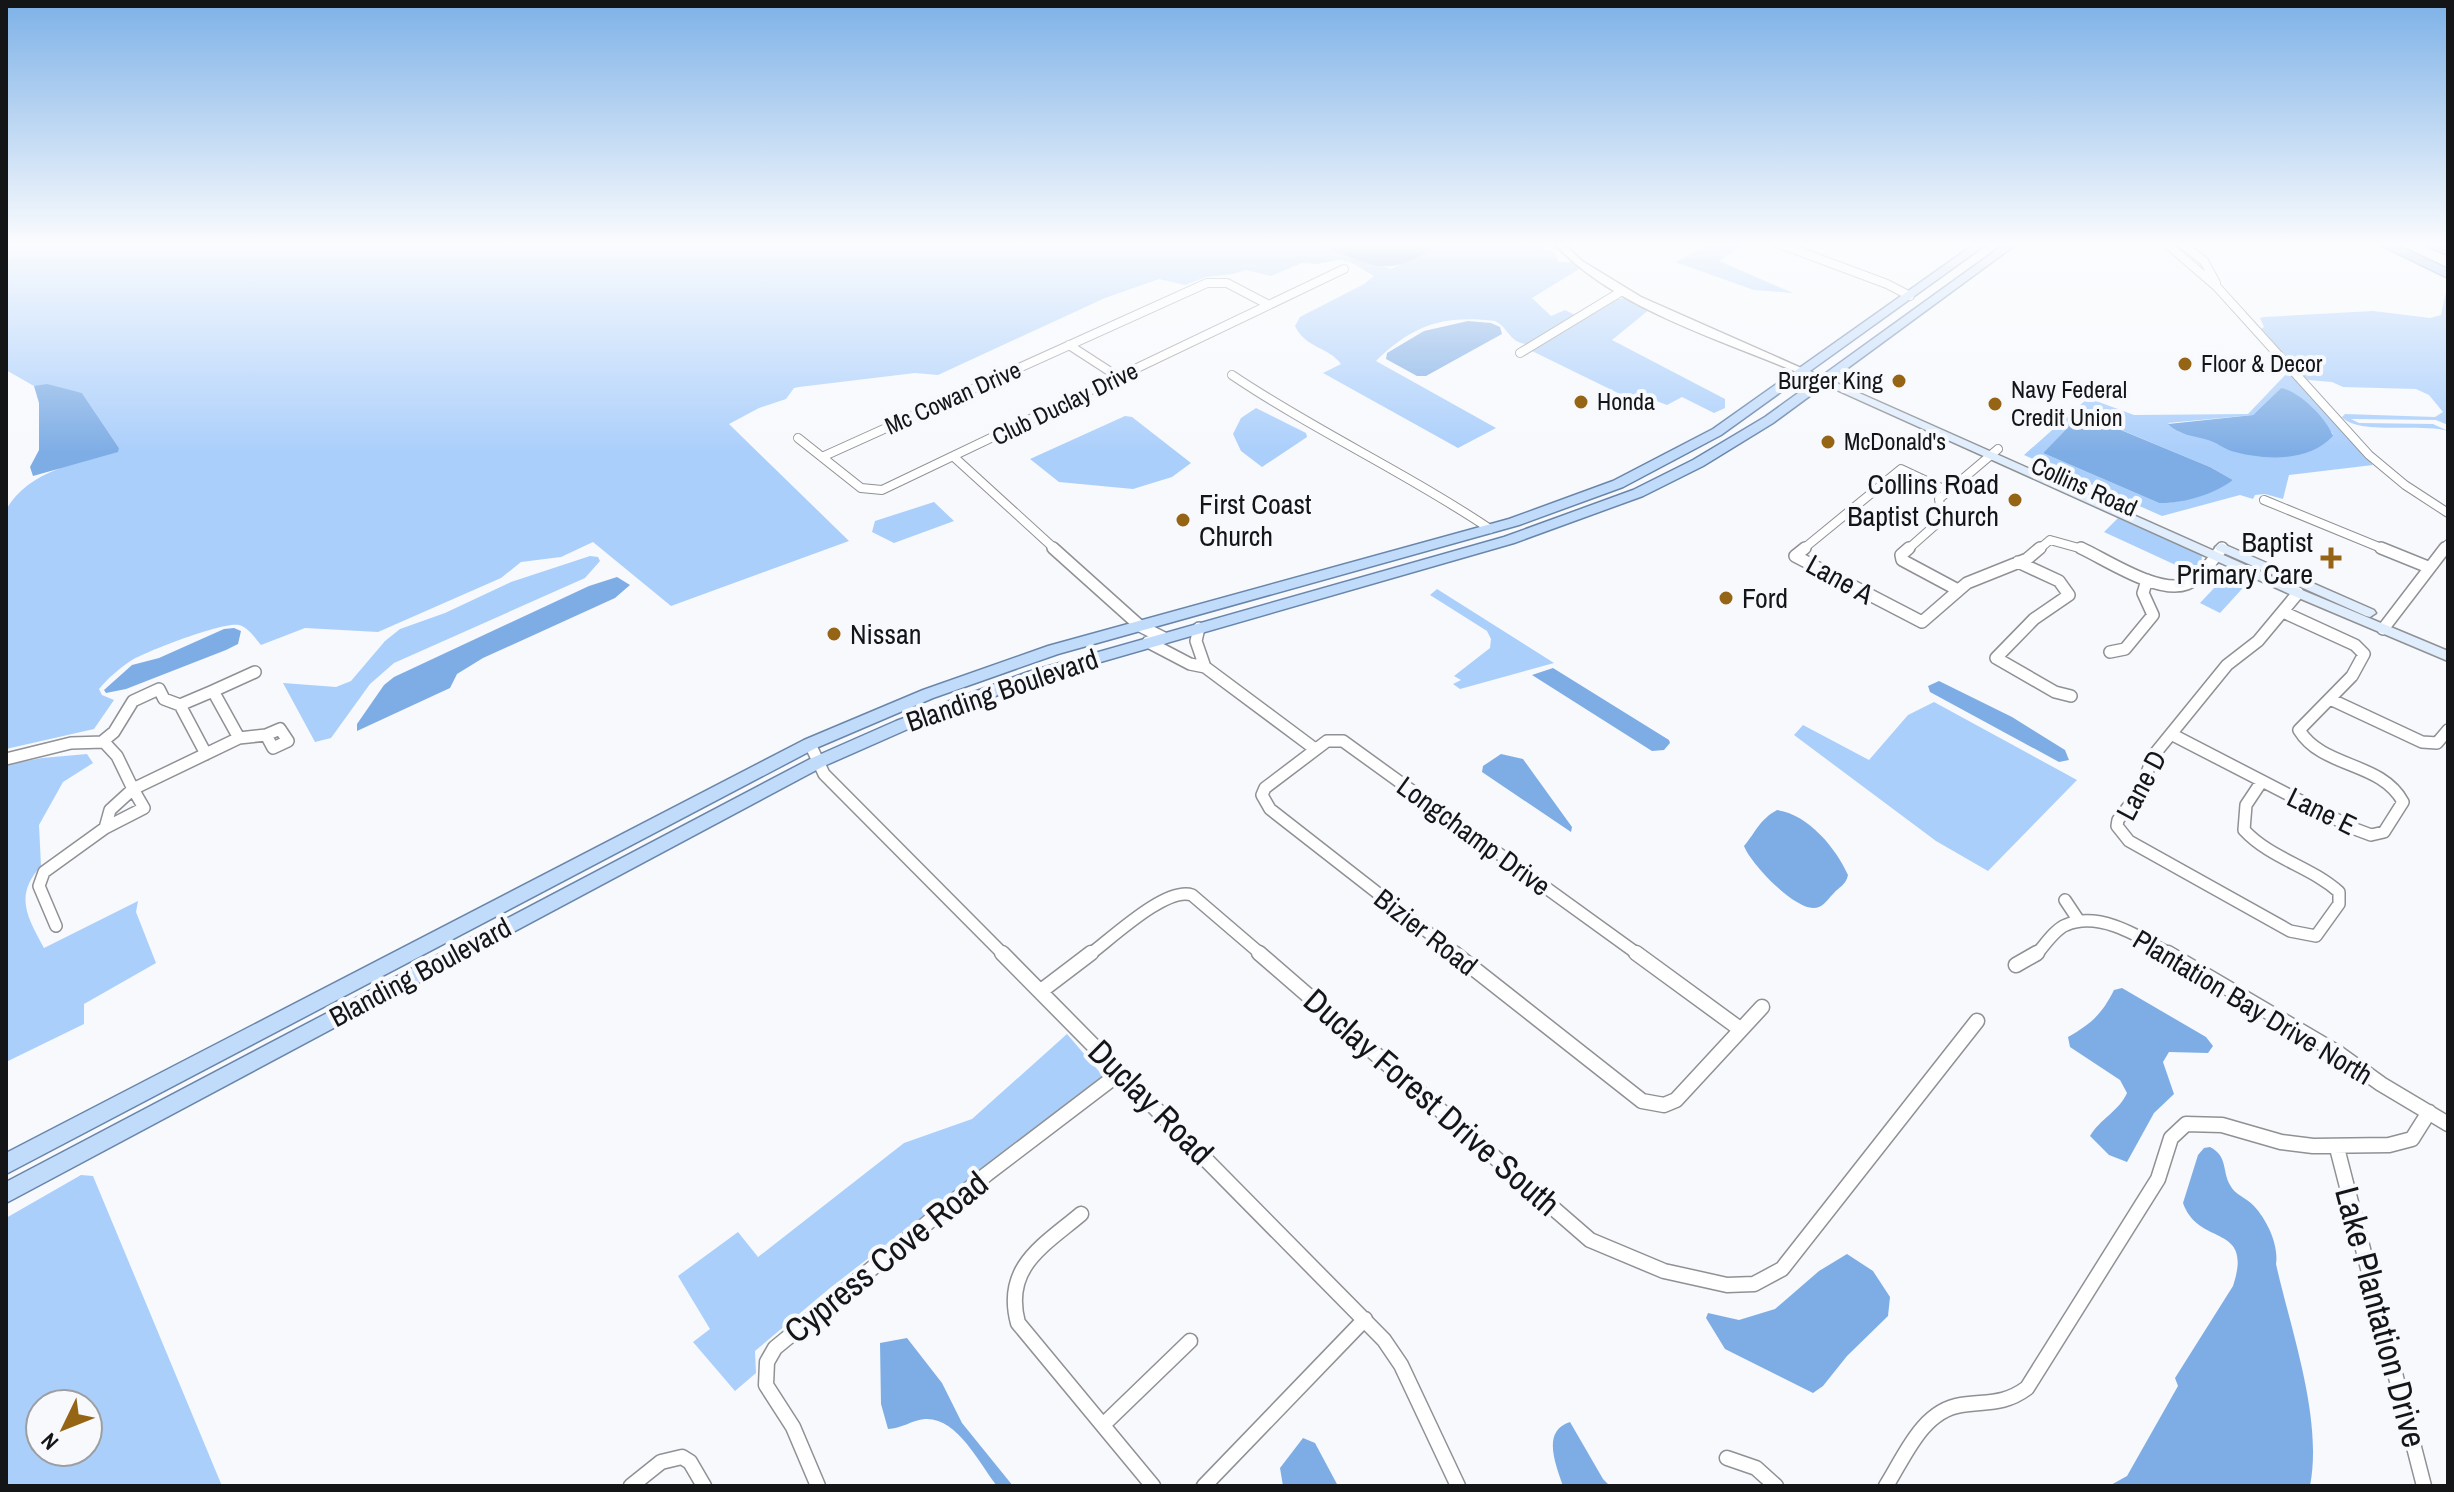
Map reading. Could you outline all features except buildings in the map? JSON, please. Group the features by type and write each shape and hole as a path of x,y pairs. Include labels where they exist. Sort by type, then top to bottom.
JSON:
{"main road":[{"name":"Blanding Boulevard","path":"6,1164 810,744 979,674 1552,510 1628,479 1699,443 1886,313"},
{"name":"Blanding Boulevard","path":"6,1193 818,762 989,690 1566,522 1638,493 1717,452 1828,378 1917,313"},
{"name":"Collins Road","path":"1806,368 2386,625 2448,656"},
{"path":"1699,443 1717,452"},
{"path":"1552,510 1566,522"},
{"name":"Collins Road","path":"2219,552 2298,593 2448,646"},
{"path":"1364,564 1375,578"}],"street":[{"name":"Mc Cowan Drive","path":"822,457 1140,313"},
{"name":"Club Duclay Drive","path":"822,457 861,488 871,491 889,488 1253,313"},
{"path":"1520,353 1586,313"},
{"name":"Collins Road","path":"1674,313 1806,368"},
{"name":"Collins Road","path":"1684,313 1806,368"},
{"path":"2240,313 2369,455 2405,485 2448,513"},
{"path":"1069,345 1120,378"},
{"path":"1232,375 1288,413 1375,459 1490,529"},
{"path":"798,438 822,457"},
{"path":"1994,452 1939,499 1942,519 1901,557 1908,565 1958,590 1981,575 2027,559 2050,540 2066,542 2147,580 2183,586 2219,552"},
{"path":"954,457 1167,649 1194,667 1205,667 1315,749"},
{"name":"Lane A","path":"1948,491 1901,469 1795,556 1922,622 1958,590"},
{"path":"2264,500 2428,567"},
{"path":"2386,625 2448,544"},
{"path":"2017,562 2059,581 2069,595 2034,619 1996,658 2055,692 2071,696"},
{"path":"2110,652 2125,649 2153,615 2143,593 2147,580"},
{"name":"Lane D","path":"2290,931 2129,841 2118,831 2118,820 2141,790 2153,756 2227,665 2258,641 2298,593"},
{"path":"2283,612 2347,641 2364,654 2330,699 2422,742 2437,743 2448,730"},
{"path":"1199,628 1195,648 1204,659 1205,667"},
{"path":"180,705 255,672"},
{"path":"979,674 989,690"},
{"path":"103,741 114,732 133,701 159,689 164,699 180,705 206,754"},
{"path":"213,691 239,738"},
{"name":"Lane E","path":"2290,931 2316,936 2341,898 2326,880 2257,843 2244,830 2246,805 2262,781 2371,835 2384,832 2403,802 2400,793 2388,784 2316,748 2301,735 2299,730 2308,716 2330,699"},
{"path":"2171,734 2262,781"},
{"path":"105,828 106,813 111,805 133,789 239,738 266,735"},
{"name":"Longchamp Drive","path":"1315,749 1331,740 1348,744 1740,1029"},
{"path":"6,759 88,741 103,741 112,748 144,808 105,828 44,872 39,886 56,926"},
{"name":"Duclay Road","path":"810,744 824,774 1365,1319 1401,1365 1458,1486"},
{"name":"Bizier Road","path":"1315,749 1269,782 1262,795 1270,809 1632,1095 1653,1104 1664,1105 1676,1100 1740,1029"},
{"name":"Duclay Forest Drive South","path":"1041,991 1167,897 1183,892 1199,900 1590,1240 1631,1261 1698,1279 1742,1286 1770,1279 1782,1269 1977,1021"},
{"path":"2016,965 2035,956 2064,925 2079,921 2065,900"},
{"name":"Plantation Bay Drive North","path":"2079,921 2114,925 2135,934 2338,1053 2381,1084 2448,1124"},
{"path":"454,929 465,948"},
{"path":"1740,1029 1762,1007"},
{"path":"207,1059 215,1081"},
{"name":"Cypress Cove Road","path":"818,1486 805,1467 798,1438 768,1389 764,1377 768,1357 987,1174 1121,1072"},
{"path":"1886,1486 1927,1424 1938,1414 1965,1405 2004,1405 2027,1388 2158,1179 2171,1138 2177,1130 2199,1121 2279,1142 2337,1148 2404,1145 2417,1137 2429,1112"},
{"name":"Lake Plantation Drive","path":"2337,1148 2424,1486"},
{"path":"1081,1214 1014,1278 1011,1308 1018,1323 1153,1486"},
{"path":"1204,1486 1365,1319"},
{"path":"1103,1425 1190,1341"},
{"path":"631,1486 672,1457 682,1457 690,1462 704,1486"},
{"path":"1727,1458 1756,1468 1776,1486"}],"shaded area":[{"path":"6,313 1073,313 938,375 915,373 794,388 786,399 759,408 729,424 849,541 671,606 593,542 561,557 521,562 501,578 378,632 305,628 261,645 242,626 218,628 153,650 119,670 99,689 102,695 114,700 94,729 6,749 6,510 16,496 41,477 119,448 82,393 34,386 6,370"},
{"path":"1308,313 1575,315 1526,344 1520,343 1495,321 1460,320 1430,325 1403,339 1376,361 1496,428 1458,448 1323,373 1341,364 1299,333 1295,326 1300,317"},
{"path":"1595,313 1646,313 1612,340 1725,399 1725,408 1714,413 1682,397 1667,405 1638,394 1626,397 1532,351"},
{"path":"2343,313 2386,313 2430,318 2448,313 2448,425 2436,420 2351,419 2359,423 2433,424 2448,431 2361,426 2350,422 2342,417 2345,414 2435,417 2443,412 2429,395 2416,389 2343,387 2332,382 2308,380 2261,329 2264,327 2260,318"},
{"path":"1468,321 1491,323 1500,327 1502,334 1426,376 1417,376 1386,359 1387,353 1424,331"},
{"path":"2288,372 2373,465 2289,475 2283,499 2265,494 2255,495 2253,499 2240,495 2162,516 2024,455 2088,398 2134,415 2248,414","holes":["2281,388 2299,397 2333,434 2231,451 2212,440 2180,432 2168,423 2253,415","2079,416 2088,416 2210,467 2233,480 2198,496 2159,503 2043,453"]},
{"path":"47,384 82,393 119,448 118,452 33,476 30,467 39,450 39,403 34,386"},
{"path":"2281,388 2296,394 2325,422 2333,436 2323,445 2298,455 2257,456 2231,451 2211,441 2182,433 2168,424 2253,415"},
{"path":"1256,408 1306,433 1307,437 1262,467 1241,451 1233,434 1241,418"},
{"path":"1125,416 1132,417 1191,463 1172,477 1133,489 1059,482 1030,459"},
{"path":"2079,416 2092,418 2210,467 2233,480 2198,497 2159,503 2043,453"},
{"path":"934,502 954,521 894,543 872,532 875,521"},
{"path":"2118,518 2202,555 2201,566 2193,573 2104,532"},
{"path":"590,556 598,557 600,561 585,578 394,663 370,684 331,738 315,742 283,683 336,687 351,681 385,641 400,629 445,613 511,582"},
{"path":"2232,569 2252,578 2220,613 2200,603"},
{"path":"617,577 630,585 615,598 483,658 457,674 450,688 357,731 357,724 384,685 394,677 589,586"},
{"path":"1437,589 1554,663 1460,689 1453,684 1461,680 1454,676 1490,648 1491,639 1487,631 1430,595"},
{"path":"224,629 241,631 238,644 226,650 126,689 106,693 104,690 132,665 159,658"},
{"path":"1553,668 1670,743 1664,750 1652,751 1532,675"},
{"path":"1939,681 2012,717 2065,750 2069,760 2059,762 1930,692 1928,686"},
{"path":"1934,702 2077,780 1988,871 1936,841 1794,735 1803,725 1869,760 1908,715"},
{"path":"87,754 93,763 63,782 39,825 41,866 28,887 28,916 44,948 138,901 136,912 156,963 84,1004 84,1024 6,1062 6,765"},
{"path":"1501,754 1523,759 1572,827 1571,832 1482,772 1483,766"},
{"path":"1777,810 1799,818 1820,834 1848,875 1844,884 1820,907 1805,906 1784,893 1764,874 1744,846 1762,822"},
{"path":"2122,988 2206,1037 2213,1046 2208,1053 2169,1052 2163,1062 2174,1094 2154,1113 2127,1162 2109,1155 2090,1136 2127,1093 2120,1080 2070,1047 2068,1037 2095,1018 2114,990"},
{"path":"1067,1034 1103,1076 830,1288 755,1351 756,1373 735,1391 693,1342 710,1329 678,1276 738,1232 758,1257 904,1143 972,1119"},
{"path":"2210,1147 2220,1155 2232,1188 2259,1212 2274,1241 2276,1264 2309,1404 2313,1460 2310,1486 2109,1486 2127,1476 2178,1386 2175,1378 2233,1286 2238,1266 2231,1243 2201,1226 2183,1203 2198,1155 2204,1148"},
{"path":"81,1175 93,1176 222,1486 6,1486 6,1218"},
{"path":"1847,1254 1873,1271 1890,1297 1888,1316 1813,1393 1725,1349 1706,1318 1708,1313 1739,1320 1775,1309 1819,1271"},
{"path":"907,1338 942,1383 962,1423 1013,1486 997,1486 957,1433 937,1420 925,1419 888,1429 881,1404 880,1343"},
{"path":"1570,1422 1610,1486 1563,1486 1554,1459 1553,1441 1561,1426"},
{"path":"1303,1438 1315,1443 1338,1486 1283,1486 1280,1468"}],"place":[{"name":"Floor & Decor","path":"2185,364"},
{"name":"Burger King","path":"1899,381"},
{"name":"Honda","path":"1581,402"},
{"name":"Navy Federal Credit Union","path":"1995,404"},
{"name":"McDonald's","path":"1828,442"},
{"name":"Collins Road Baptist Church","path":"2015,500"},
{"name":"First Coast Church","path":"1183,520"},
{"name":"Baptist Primary Care","path":"2331,558"},
{"name":"Ford","path":"1726,598"},
{"name":"Nissan","path":"834,634"}]}
